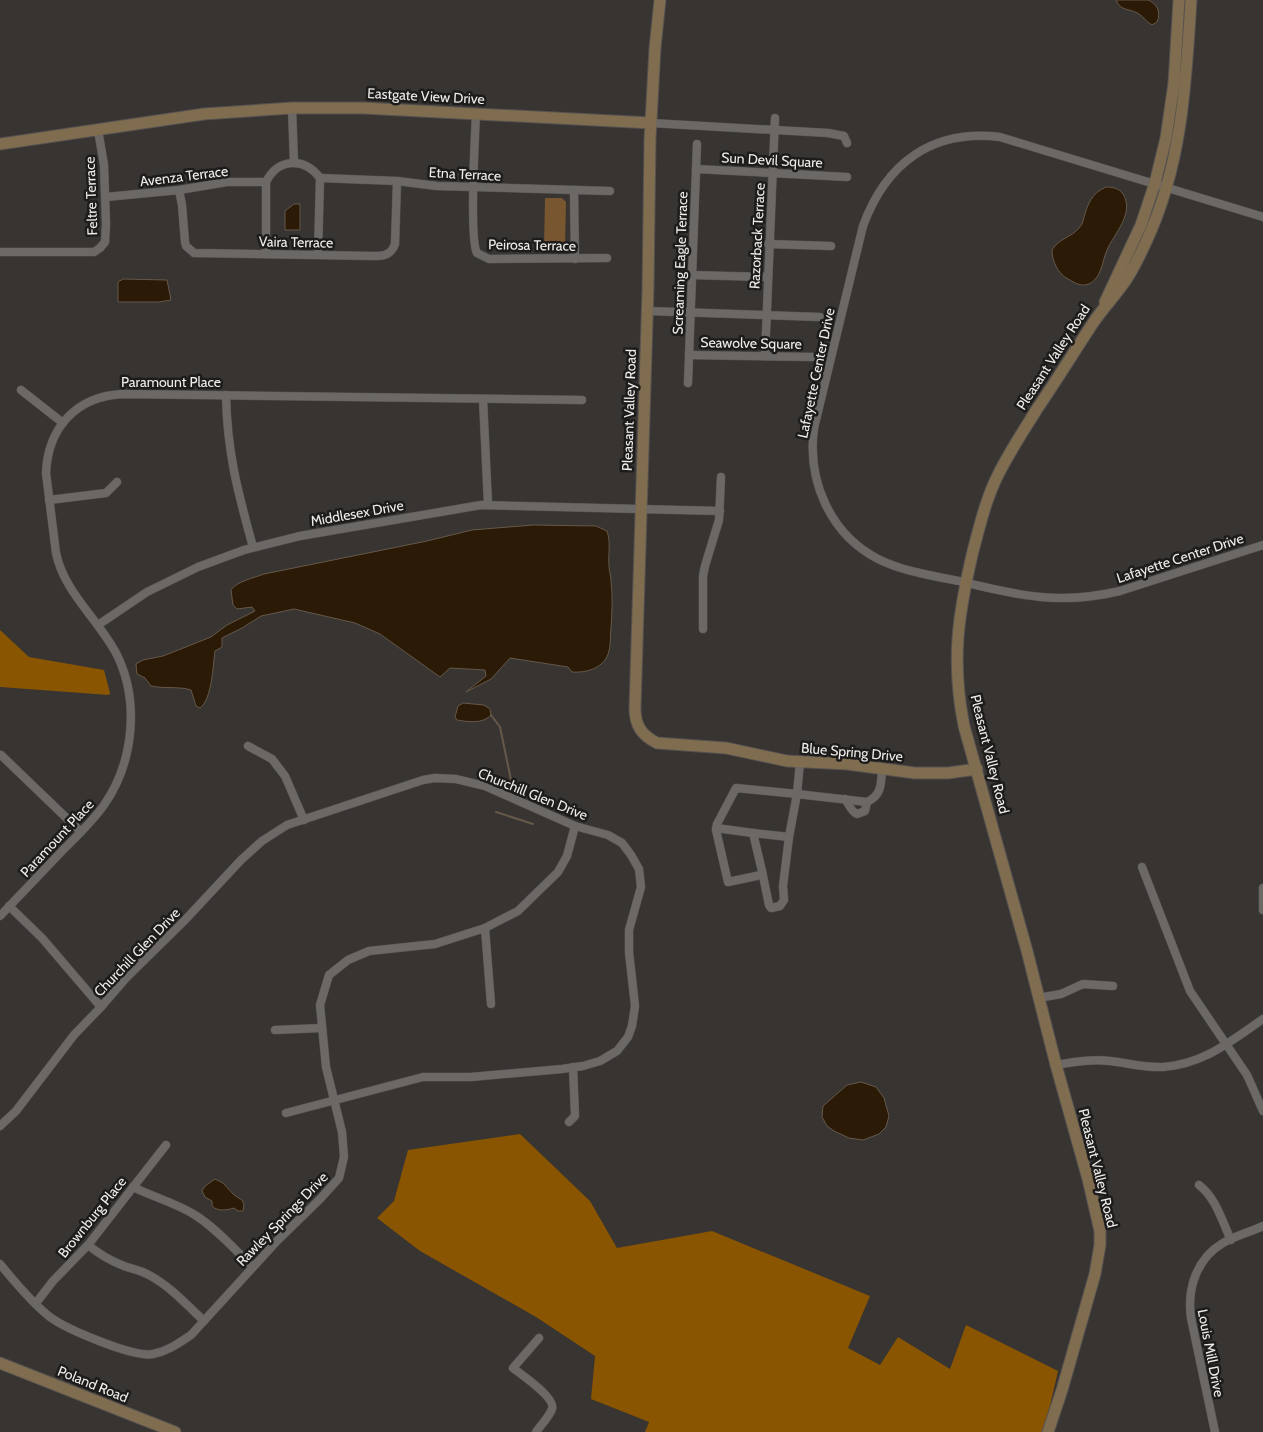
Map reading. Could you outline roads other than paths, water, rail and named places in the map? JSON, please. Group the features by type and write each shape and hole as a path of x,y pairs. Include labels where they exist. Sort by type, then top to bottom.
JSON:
{"street":[{"name":"Pleasant Valley Road","path":"660,0 651,124 648,311 635,720 641,732 657,743 726,748"},
{"name":"Pleasant Valley Road","path":"1103,308 1140,225 1166,138 1172,102 1178,0"},
{"name":"Pleasant Valley Road","path":"1048,1432 1095,1274 1100,1245 1098,1218 961,708 956,648 960,612 981,519 998,475 1016,441 1103,308 1126,280 1149,234 1167,186 1182,118 1191,0"},
{"name":"Eastgate View Drive","path":"0,144 204,114 292,108 363,108 774,130 837,134 844,136 847,143"},
{"path":"292,108 294,163"},
{"name":"Peirosa Terrace","path":"476,114 474,249 480,256 489,259 607,258"},
{"name":"Razorback Terrace","path":"764,356 775,118"},
{"name":"Feltre Terrace","path":"0,252 98,251 105,242 106,197 104,165 98,130"},
{"name":"Lafayette Center Drive","path":"1263,217 1014,140 988,135 970,136 941,142 913,156 890,176 882,186 870,208 861,233 814,428 812,456 817,483 831,516 849,538 866,552 893,565 1034,598 1086,598 1120,591 1263,545"},
{"name":"Screaming Eagle Terrace","path":"688,383 696,144"},
{"path":"266,254 266,182 271,172 277,167 294,163 308,166 320,178 318,254"},
{"name":"Sun Devil Square","path":"696,169 847,177"},
{"name":"Etna Terrace","path":"320,178 437,186 610,191"},
{"name":"Avenza Terrace","path":"106,197 179,190 227,182 266,182"},
{"name":"Vaira Terrace","path":"179,190 186,246 198,254 374,256 387,255 395,244 397,182"},
{"path":"574,190 575,259"},
{"path":"768,244 831,246"},
{"path":"692,275 767,277"},
{"path":"648,311 820,317"},
{"name":"Seawolve Square","path":"689,355 813,357"},
{"path":"21,390 63,423"},
{"name":"Paramount Place","path":"0,916 95,817 113,790 124,764 130,735 130,704 124,673 109,641 68,585 58,565 46,473 47,461 52,440 63,423 80,406 103,396 123,394 582,400"},
{"path":"226,395 227,429 232,471 253,547"},
{"path":"483,399 488,504"},
{"path":"703,629 703,576 717,530 720,511 721,477"},
{"path":"49,500 106,493 117,482"},
{"name":"Middlesex Drive","path":"98,625 140,597 176,577 253,547 300,536 488,504 720,511"},
{"path":"248,746 272,760 285,776 304,820"},
{"name":"Blue Spring Drive","path":"726,748 770,758 800,762 847,764 936,774 977,769"},
{"path":"0,755 81,832"},
{"path":"753,833 769,905 771,908 776,907 782,903 784,896 783,886 800,762"},
{"path":"762,872 761,875 728,882 716,828 736,788 867,802 874,799 880,791 882,769"},
{"name":"Churchill Glen Drive","path":"0,1126 16,1111 74,1035 126,978 185,920 241,860 262,841 287,825 398,787 423,780 447,778 464,780 485,786 575,826 608,835 622,844 631,855 638,869 641,887 629,930 629,952 635,1006 628,1037 616,1051 600,1061 573,1067 471,1077 423,1077 286,1113"},
{"path":"844,800 850,804 853,812 857,814 865,811 867,802"},
{"name":"Rawley Springs Drive","path":"0,1264 50,1317 88,1336 137,1353 152,1354 174,1347 191,1335 252,1267 339,1178 344,1157 342,1132 326,1067 320,1005 329,975 348,960 369,951 435,944 485,928 518,911 558,872 567,856 575,826"},
{"path":"716,828 789,837"},
{"path":"1142,867 1190,991 1247,1075 1263,1111"},
{"path":"1263,888 1263,910"},
{"path":"9,906 42,938 101,1007"},
{"path":"485,928 491,1004"},
{"path":"1038,998 1061,994 1083,984 1113,986"},
{"path":"1056,1065 1096,1060 1162,1067 1194,1061 1227,1045 1263,1019"},
{"path":"275,1030 322,1028"},
{"path":"569,1122 575,1116 573,1067"},
{"name":"Brownburg Place","path":"36,1303 53,1281 88,1245 166,1146"},
{"path":"1199,1185 1211,1197 1230,1240"},
{"path":"133,1186 148,1195 183,1208 195,1215 252,1267"},
{"name":"Louis Mill Drive","path":"1215,1432 1190,1318 1189,1298 1195,1274 1213,1250 1230,1240 1263,1226"},
{"path":"88,1245 102,1256 125,1267 146,1273 157,1280 173,1291 204,1321"},
{"path":"536,1432 552,1410 552,1403 547,1396 513,1368 539,1338"},
{"name":"Poland Road","path":"0,1363 174,1432"}],"waterway":[{"path":"491,715 500,727 511,780"},
{"path":"496,812 533,824"}]}
